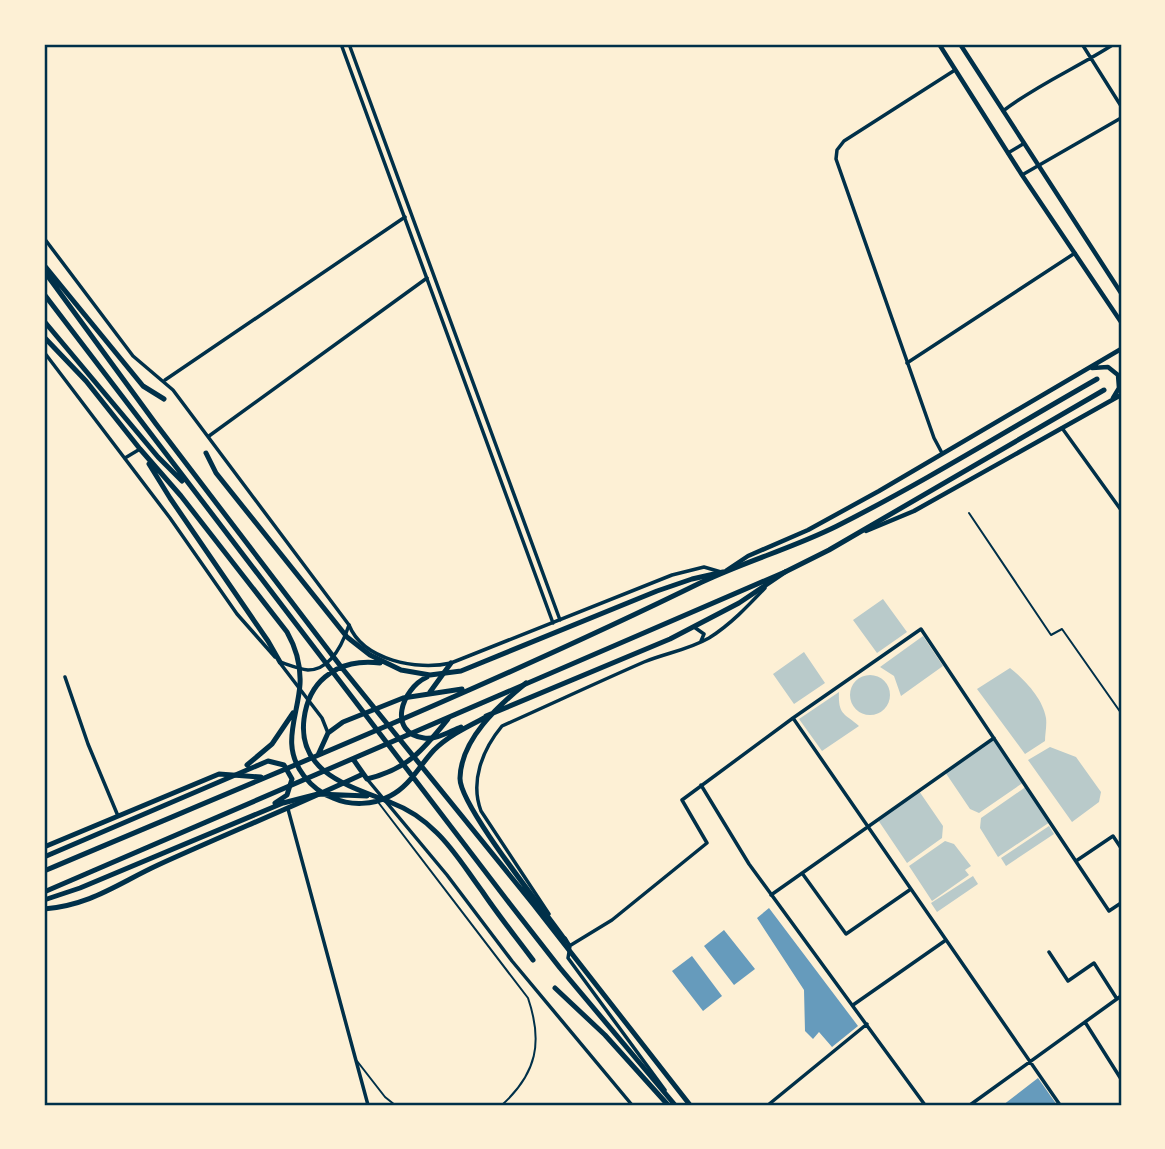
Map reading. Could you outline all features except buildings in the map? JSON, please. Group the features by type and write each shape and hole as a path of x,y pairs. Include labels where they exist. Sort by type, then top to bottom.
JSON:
{"main road":[{"path":"939,44 1022,175 1121,322"},
{"path":"960,44 1121,293"},
{"path":"44,265 143,386 163,399"},
{"path":"44,271 342,668 690,1105"},
{"path":"44,294 526,925 676,1105"},
{"path":"44,321 158,457 199,498"},
{"path":"44,337 86,381 284,626 294,646 300,668 290,744 294,761 301,772 325,794 337,800 356,803 376,802 397,792 439,746 488,716"},
{"path":"44,872 641,613 723,572 748,556 827,520 1121,349"},
{"path":"1088,369 1108,367 1118,375 1119,388 1110,402"},
{"path":"206,453 216,473 342,631 361,650 401,670 430,675 473,668 676,584 776,554 838,526 1097,379"},
{"path":"44,892 785,572 853,537 1104,390"},
{"path":"853,537 914,511 1121,395"},
{"path":"140,449 280,662"},
{"path":"430,675 415,684 403,702 403,721 415,735 431,738 694,627 766,586 785,572"},
{"path":"387,664 354,663 330,673 318,683 311,695 304,720 307,746 321,768 340,782 392,803 437,832 533,960"},
{"path":"430,692 452,663"},
{"path":"526,683 488,720 470,744 459,781 466,799 494,842 594,982"},
{"path":"317,755 328,733 343,722 386,704 430,692 468,688"},
{"path":"197,793 258,758 281,733 296,707"},
{"path":"44,909 70,905 114,889 156,866 365,776 391,771 421,752 450,716"},
{"path":"353,759 365,776"},
{"path":"44,857 197,793 258,764 276,761 284,765 292,779 291,788 284,798 260,811 73,891 44,900"},
{"path":"44,847 219,774 264,777"},
{"path":"260,811 318,794 373,797"},
{"path":"555,988 605,1035 668,1105"}],"street":[{"path":"341,44 553,623"},
{"path":"349,44 560,620"},
{"path":"1082,44 1121,106"},
{"path":"1003,111 1027,93 1114,44"},
{"path":"942,453 934,438 835,159 837,150 844,141 956,70"},
{"path":"1022,175 1121,118"},
{"path":"1008,153 1023,144"},
{"path":"164,380 405,217"},
{"path":"44,238 133,356 164,380 209,436 349,625 354,636 366,646 391,659 419,665 452,663 649,583 686,571 710,568 723,572"},
{"path":"907,363 1075,253"},
{"path":"209,436 427,278"},
{"path":"44,352 184,537 232,607 280,662 322,718 328,733"},
{"path":"1062,428 1121,510"},
{"path":"125,458 140,449"},
{"path":"676,1105 568,958 570,946 481,811 476,799 479,767 485,749 502,726 636,666 686,650 739,615 766,586"},
{"path":"280,662 313,669 326,663 342,643 349,625"},
{"path":"694,627 704,634 699,643"},
{"path":"570,946 612,920 707,843 682,800 921,629 1109,911 1121,903"},
{"path":"65,677 88,744 118,816"},
{"path":"793,718 1060,1105"},
{"path":"771,895 994,738"},
{"path":"365,776 447,875 512,961 632,1105"},
{"path":"701,785 771,895 925,1105"},
{"path":"288,809 368,1105"},
{"path":"1076,862 1113,836 1121,848"},
{"path":"802,873 846,934 911,889"},
{"path":"853,1004 946,940"},
{"path":"970,1105 1119,997 1094,964 1068,981 1049,952"},
{"path":"1085,1022 1121,1079"},
{"path":"768,1105 867,1024"}],"lane":[{"path":"969,513 1051,635 1062,629 1121,713"},
{"path":"365,776 379,802 528,998 537,1023 535,1047 528,1074 515,1093 502,1105"},
{"path":"354,1057 385,1097 395,1105"}],"shaded area":[{"path":"883,599 907,632 877,653 853,620"},
{"path":"923,636 943,666 901,696 894,676 880,667"},
{"path":"804,652 825,683 794,704 773,674"},
{"path":"1010,668 1032,690 1046,718 1045,741 1025,754 977,689"},
{"path":"870,675 884,681 890,695 884,709 870,715 856,709 850,695 856,681"},
{"path":"839,692 841,709 859,726 822,751 799,719"},
{"path":"994,738 1024,782 979,813 970,809 945,772"},
{"path":"1050,747 1076,757 1101,792 1099,802 1072,822 1028,760"},
{"path":"1027,786 1050,822 998,857 980,828 981,818"},
{"path":"919,791 943,826 942,838 907,863 878,820"},
{"path":"1049,826 1054,834 1006,866 1001,858"},
{"path":"945,841 954,844 971,866 965,870 969,875 932,901 909,866"},
{"path":"973,876 978,884 937,912 931,903"}],"water":[{"path":"769,908 858,1026 832,1047 819,1032 813,1039 805,1031 804,990 757,918"},
{"path":"724,930 755,969 734,985 704,946"},
{"path":"692,956 722,996 703,1011 672,971"},
{"path":"1038,1078 1057,1105 1003,1105"}]}
